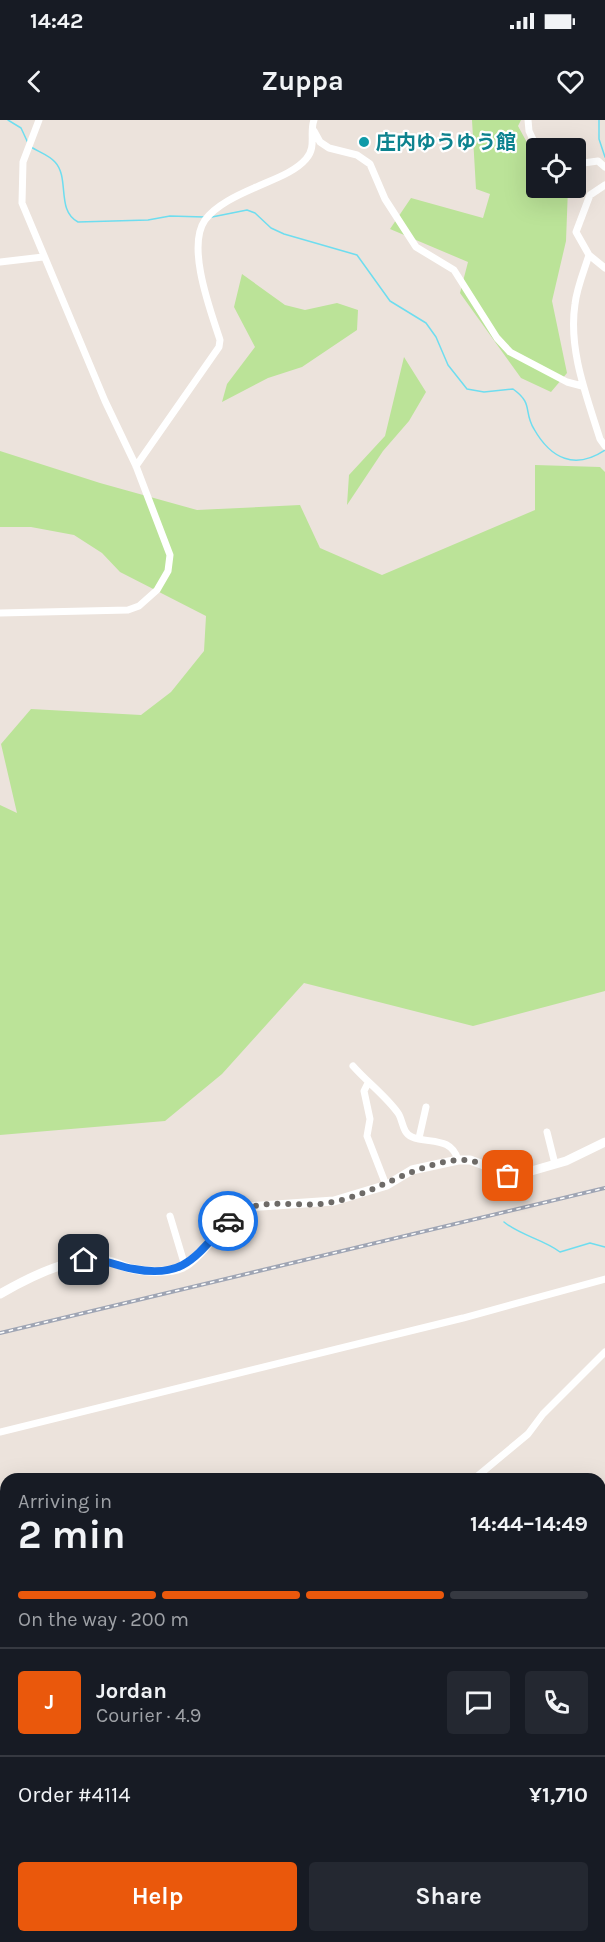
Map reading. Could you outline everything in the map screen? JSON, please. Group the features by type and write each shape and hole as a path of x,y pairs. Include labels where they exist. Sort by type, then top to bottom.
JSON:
{"main road":[{"path":"0,1294 32,1277 85,1260 99,1258 132,1269 148,1270 170,1270 185,1266 233,1215 257,1205 321,1204 386,1185 412,1170 458,1160 470,1160 508,1176 555,1164 605,1142"}],"street":[{"path":"0,614 128,610 139,606 157,590 168,571 170,555 136,466 21,203 23,162 39,120"},
{"path":"528,120 532,138"},
{"path":"312,123 320,142 330,148 357,155 370,164 385,200 416,247 454,270 482,316 510,351 557,377 582,386"},
{"path":"136,466 219,347 220,340 199,258 199,238 204,222 214,210 247,191 294,169 308,158 314,142 312,123"},
{"path":"586,163 598,161 605,167"},
{"path":"605,185 590,195 576,232 589,255 605,268"},
{"path":"589,255 575,303 574,316 582,386 600,439 605,446"},
{"path":"0,262 43,257"},
{"path":"353,1066 399,1113 406,1132 411,1137 444,1143 456,1154 458,1160"},
{"path":"368,1083 364,1091 370,1119 367,1136 386,1185"},
{"path":"419,1137 426,1107"},
{"path":"547,1132 555,1164"},
{"path":"170,1216 185,1266"},
{"path":"64,1245 78,1242 79,1251 85,1260"},
{"path":"0,1432 441,1323 605,1279"},
{"path":"481,1473 528,1434 543,1414 605,1352"}],"green space":[{"path":"472,120 521,120 518,126 526,141 526,198 568,198 566,241 552,301 567,373 551,392 521,378 460,293 468,262 390,229 411,198 483,218 490,194 476,189"},
{"path":"242,274 285,305 305,310 337,303 358,310 357,330 302,367 268,378 222,402 227,384 255,347 234,307"},
{"path":"404,357 426,392 409,421 383,451 347,505 349,475 385,436"},
{"path":"0,451 100,483 197,510 300,505 320,548 382,575 535,510 535,465 600,467 605,472 605,991 473,1026 304,983 222,1074 165,1121 0,1135 0,805 17,813 1,744 31,709 141,715 171,692 204,651 206,616 120,572 102,553 74,535 31,527 0,527"}],"waterway":[{"path":"8,120 21,128 28,143"},
{"path":"599,120 599,139 605,157"},
{"path":"31,147 55,162 62,177 67,210 78,222 148,220 170,216 204,217"},
{"path":"212,217 247,210 255,213 271,228 284,234 357,255 390,301 426,323 436,337 448,365 467,389 484,392 513,389 524,399 531,423 541,439 548,448 565,458 584,459 605,450"},
{"path":"504,1222 560,1252 590,1243 605,1247"}],"railway":[{"path":"0,1333 605,1188"}],"way so far":[{"path":"228,1221 233,1215 257,1205 321,1204 387,1185 412,1170 458,1160 470,1160 508,1176"}],"place":[{"name":"庄内ゆうゆう館","path":"364,142"}],"route":[{"path":"84,1260 99,1258 132,1269 170,1270 184,1267 228,1221"}]}
